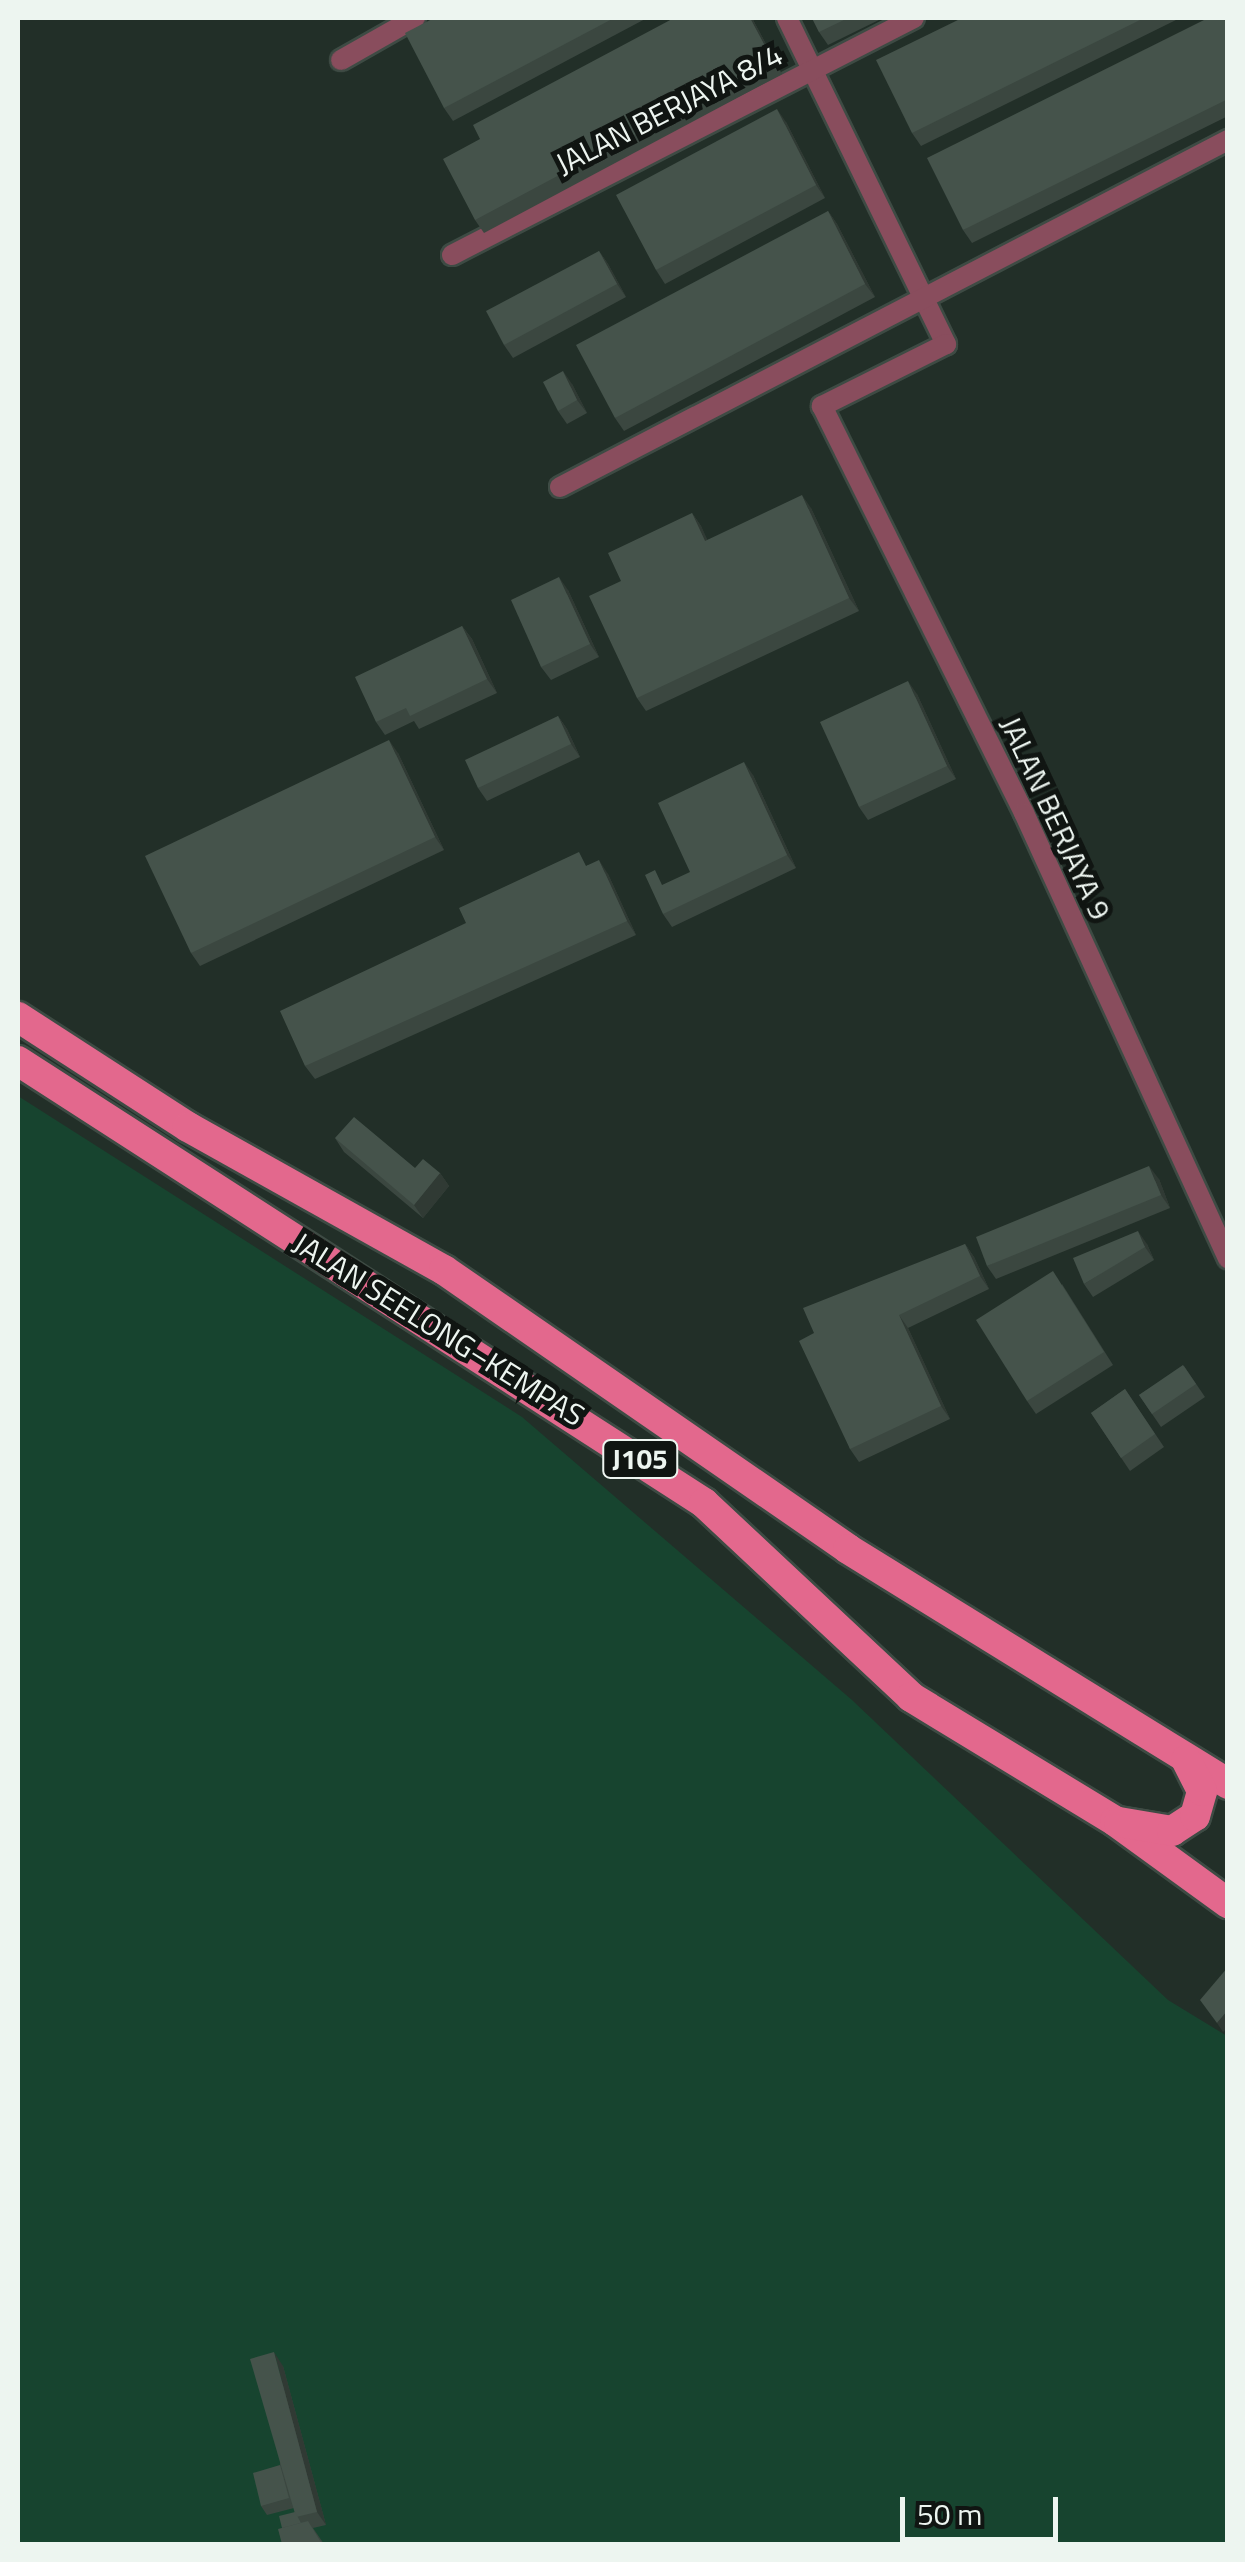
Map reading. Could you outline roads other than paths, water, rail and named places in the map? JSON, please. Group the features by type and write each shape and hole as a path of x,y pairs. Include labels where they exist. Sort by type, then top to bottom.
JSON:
{"main road":[{"name":"JALAN SEELONG–KEMPAS","path":"18,1017 188,1127 444,1270 848,1549 1228,1784"},
{"name":"JALAN SEELONG–KEMPAS","path":"18,1061 689,1493 911,1697 1116,1822 1228,1903"},
{"path":"1116,1822 1172,1831 1195,1816 1202,1791 1186,1760"}],"street":[{"path":"341,60 414,18"},
{"path":"787,18 921,294"},
{"name":"JALAN BERJAYA 8/4","path":"452,255 914,18"},
{"path":"560,487 921,294 1228,140"},
{"name":"JALAN BERJAYA 9","path":"921,294 946,344 822,406 1024,813 1228,1259"}]}
